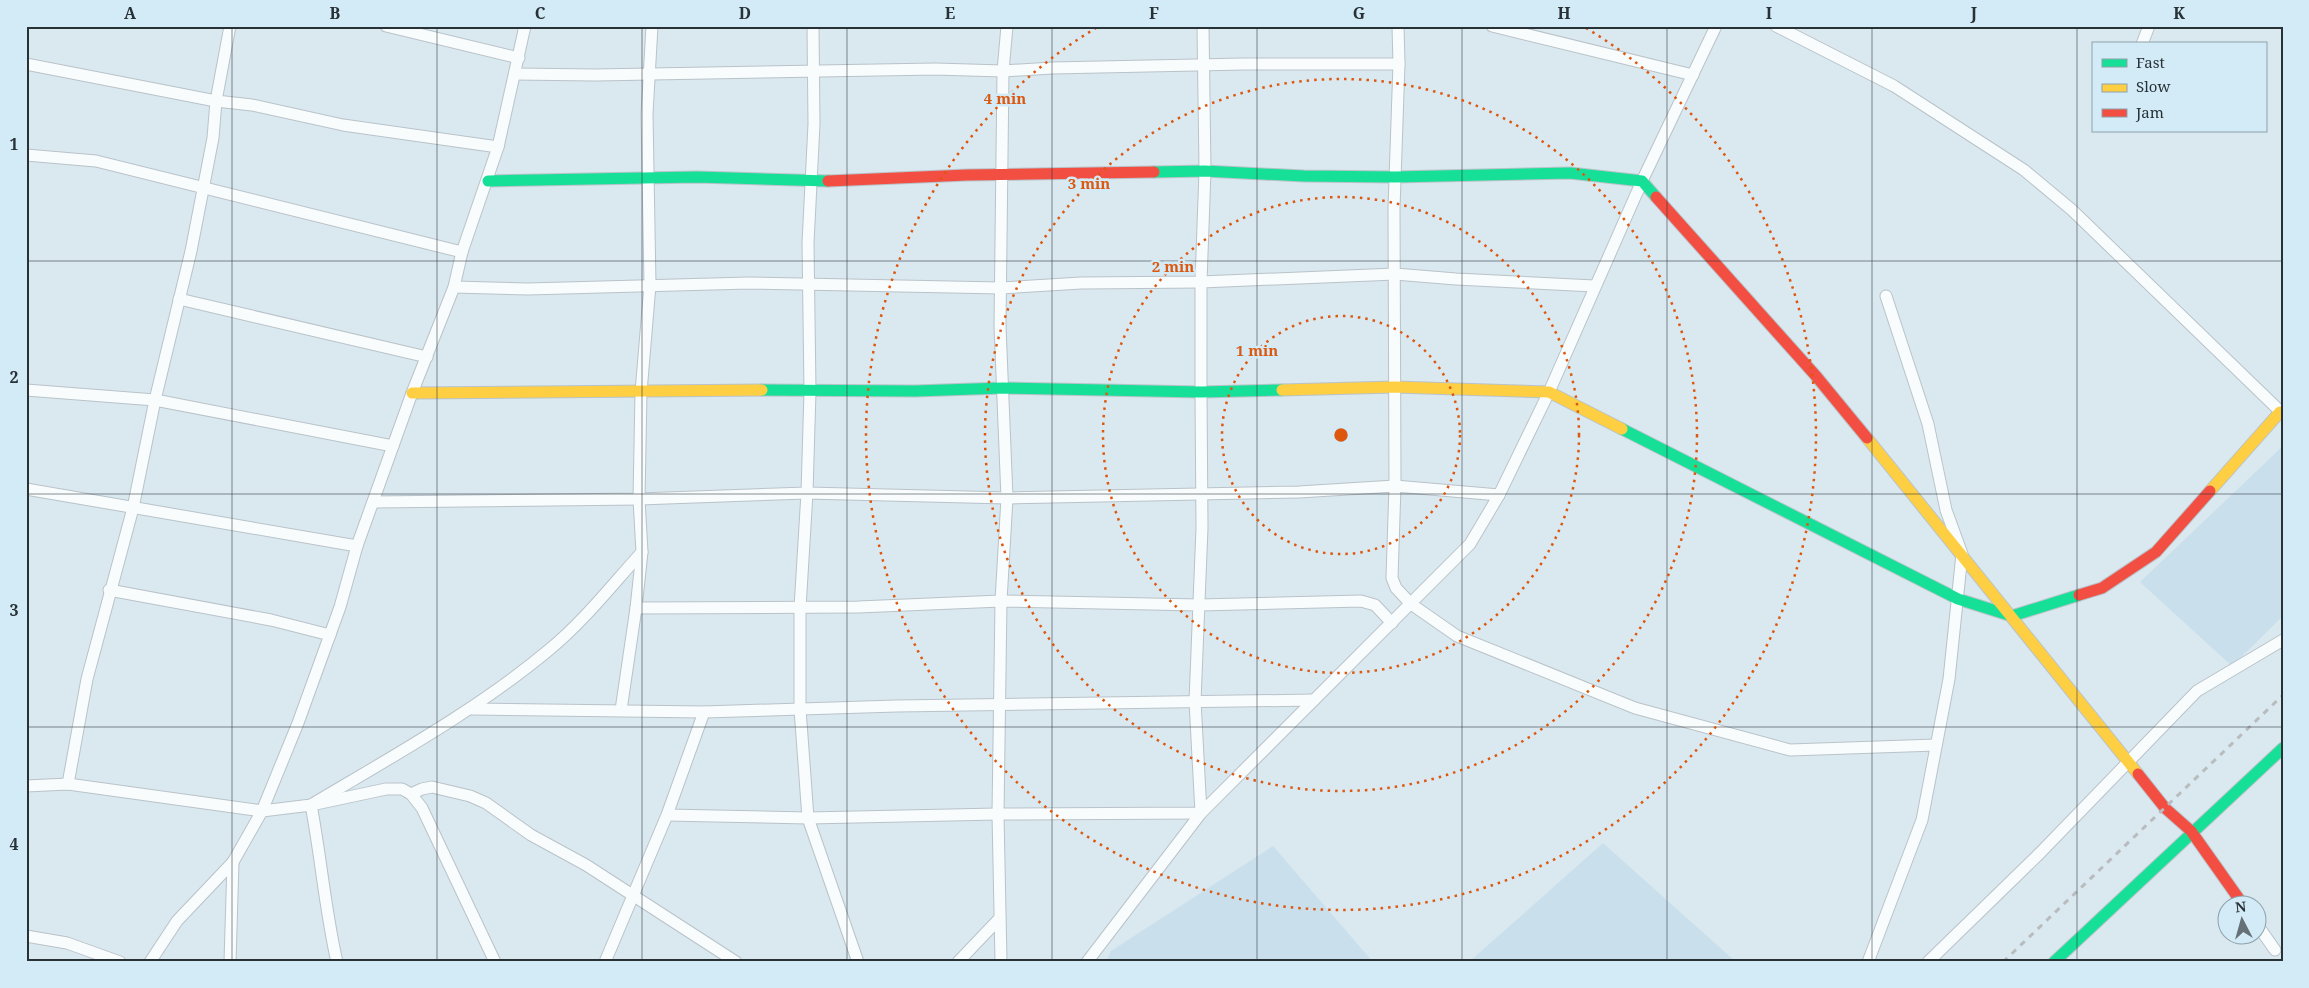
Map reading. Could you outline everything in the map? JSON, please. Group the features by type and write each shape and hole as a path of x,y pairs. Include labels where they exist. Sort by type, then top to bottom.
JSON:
{"street":[{"path":"68,784 87,679 109,590 133,508 155,400 204,189 213,138 216,100 230,26"},
{"path":"386,26 519,58"},
{"path":"150,962 176,921 233,862 262,811 298,723 330,634 357,546 412,393 454,287 462,252 498,147 525,26"},
{"path":"621,710 642,552 639,499 641,392 650,285 648,73 652,26"},
{"path":"813,26 814,71 808,285 810,391 808,492 800,608 800,709 808,818 858,962"},
{"path":"1001,962 998,814 1001,601 1007,498 1001,288 1003,71 1007,26"},
{"path":"1200,813 1195,701 1202,494 1201,282 1205,171 1203,26"},
{"path":"1398,26 1399,64 1395,177 1395,486 1392,578 1396,588 1411,604 1457,636 1635,708 1790,750 1936,745"},
{"path":"1492,26 1693,75"},
{"path":"1087,962 1200,813 1470,544 1499,494 1549,392 1594,286 1716,26"},
{"path":"412,393 1003,388 1201,392 1395,387 1549,392 1958,599 2012,616 2102,588 2156,552 2282,413 2072,210 2024,170 1894,86 1776,26"},
{"path":"2143,42 2149,26"},
{"path":"26,64 216,100 252,105 343,125 498,147"},
{"path":"515,74 935,69 1003,71 1052,68 1244,64 1399,64"},
{"path":"26,155 96,161 462,252"},
{"path":"488,180 750,178 811,182 967,175 1002,176 1205,171 1395,177 1570,173 1642,181 1816,376 1962,554 2165,808 2191,831 2237,896"},
{"path":"454,287 518,289 713,283 1001,288 1081,283 1201,282 1395,274 1594,286"},
{"path":"1868,962 1922,820 1949,679 1962,554 1946,510 1928,424 1886,296"},
{"path":"179,300 426,357"},
{"path":"26,390 155,400 393,446"},
{"path":"374,502 639,499 808,492 1007,498 1299,492 1395,486 1499,494"},
{"path":"26,489 357,546"},
{"path":"311,805 472,709 550,649 575,627 642,552"},
{"path":"109,590 271,620 330,634"},
{"path":"636,608 800,608 1001,601 1199,604 1361,601 1375,605 1392,623"},
{"path":"1928,962 2129,763 2197,690 2283,640"},
{"path":"472,709 704,712 896,706 1314,700"},
{"path":"605,962 632,894 667,815 704,712"},
{"path":"2054,962 2191,831 2283,748"},
{"path":"26,786 68,784 262,811 311,805 386,789 402,789 411,794 430,824 495,962"},
{"path":"411,794 422,788 432,787 470,796 486,803 531,835 586,865 736,962"},
{"path":"311,805 321,855 329,929 337,962"},
{"path":"667,815 808,818 998,814 1200,813"},
{"path":"230,962 233,862"},
{"path":"958,962 999,919"},
{"path":"26,936 68,944 120,962"},
{"path":"2266,937 2275,950"}],"shaded area":[{"path":"2283,446 2283,616 2232,666 2140,582"},
{"path":"1603,843 1736,962 1469,962"},
{"path":"1273,846 1373,962 1106,962 1111,951"}],"railway":[{"path":"2003,962 2283,695"}],"traffic: fast":[{"path":"1154,172 1205,171 1304,176 1395,177 1570,173 1642,181 1656,197"},
{"path":"488,181 697,177 828,181"},
{"path":"762,390 915,391 1003,388 1201,392 1282,390"},
{"path":"1622,429 1958,599 2012,616 2079,595"},
{"path":"2054,962 2283,748"}],"traffic: slow":[{"path":"1282,390 1395,387 1549,392 1622,429"},
{"path":"412,393 762,390"},
{"path":"2210,491 2280,412"},
{"path":"1867,438 2138,774"}],"traffic: jam":[{"path":"828,181 967,175 1154,172"},
{"path":"1656,197 1816,376 1867,438"},
{"path":"2079,595 2102,588 2156,552 2210,491"},
{"path":"2138,774 2165,808 2191,831 2237,896"}]}
